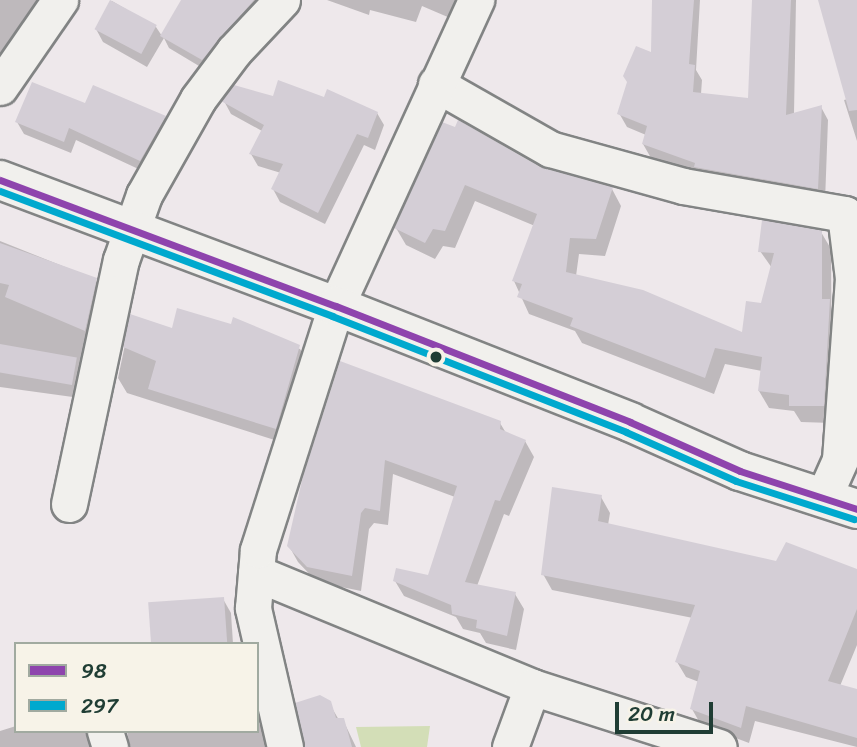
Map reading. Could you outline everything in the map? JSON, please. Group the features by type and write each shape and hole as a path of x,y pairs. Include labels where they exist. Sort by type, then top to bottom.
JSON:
{"street":[{"path":"0,88 60,0"},
{"path":"69,504 121,260 144,195 198,99 234,51 282,0"},
{"path":"285,747 253,608 258,550 336,306 476,0"},
{"path":"0,180 336,306 630,422 740,471 840,504 840,460 853,278 845,215 683,186 550,149 436,84"},
{"path":"256,573 532,687 719,747"},
{"path":"510,747 532,687"}],"green space":[{"path":"430,726 427,747 361,747 356,727"}],"building":[{"path":"110,0 157,25 141,54 95,29"},
{"path":"181,0 254,0 202,60 160,36"},
{"path":"652,0 694,0 689,64 695,65 693,92 748,98 752,0 791,0 786,115 822,105 818,189 694,167 695,163 642,144 647,126 617,114 627,82 623,76 636,46 651,52"},
{"path":"818,0 857,0 857,110 849,111"},
{"path":"278,80 324,97 327,89 378,112 368,138 357,134 318,213 271,189 283,164 249,154 264,125 221,101 234,85 273,96"},
{"path":"32,82 85,103 93,85 166,116 140,161 69,128 64,142 15,122"},
{"path":"458,120 540,167 613,187 596,239 570,238 566,272 643,290 742,332 746,301 761,303 774,253 758,252 762,220 822,230 822,299 830,299 824,406 789,406 789,395 758,391 762,357 715,348 705,378 570,326 573,318 517,297 522,284 512,281 537,214 465,185 445,231 433,229 425,243 394,228 442,122 455,127"},
{"path":"0,243 97,278 85,331 5,297 9,285 0,283"},
{"path":"177,308 231,324 233,317 300,345 276,429 148,389 156,361 123,347 130,314 172,328"},
{"path":"0,344 77,358 72,385 0,372"},
{"path":"340,361 501,421 500,429 526,440 500,501 495,500 465,582 516,592 507,636 476,628 477,620 452,614 451,605 393,581 396,568 428,575 457,486 385,460 380,511 365,508 361,513 352,576 307,567 287,546 303,476"},
{"path":"552,487 602,495 598,521 776,561 786,542 857,569 857,609 828,681 857,689 857,738 746,706 741,728 690,709 700,671 675,662 695,605 541,575"},
{"path":"224,597 227,642 151,642 148,602"},
{"path":"320,695 331,701 336,718 344,718 352,747 305,747 295,703"}],"transit line":[{"name":"98","path":"0,180 336,306 630,422 740,471 857,509"},
{"name":"297","path":"0,191 332,316 626,432 736,481 854,519"}]}
